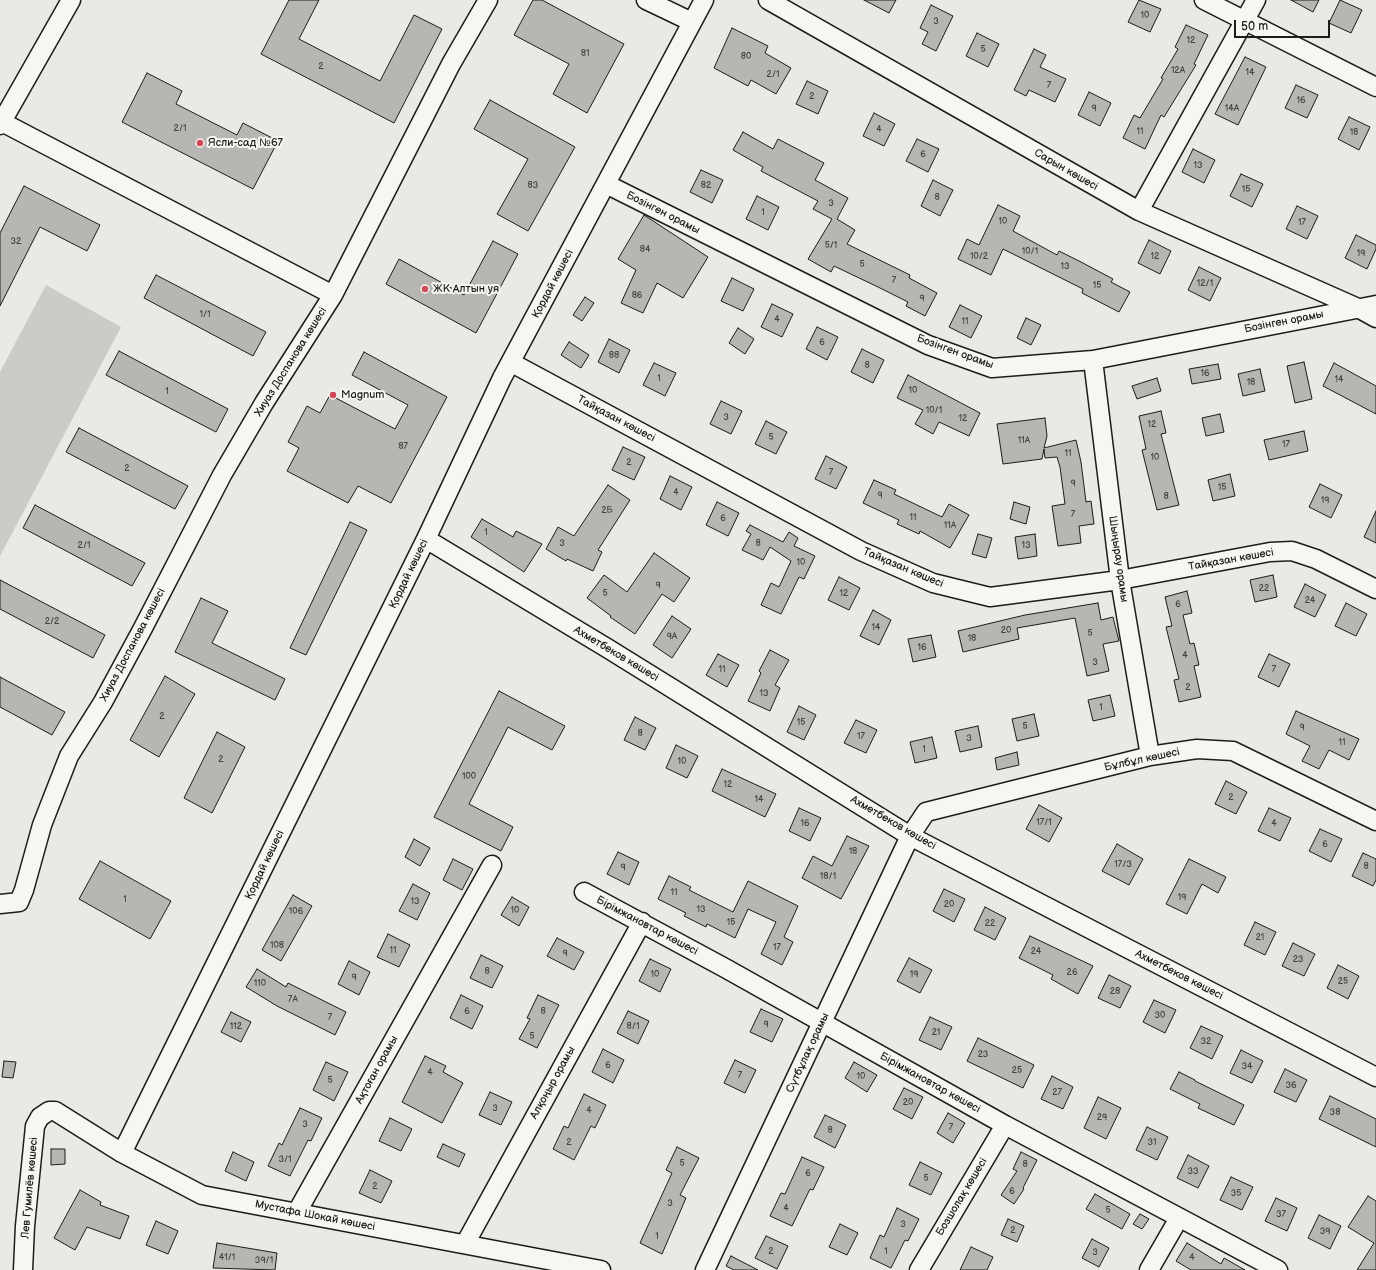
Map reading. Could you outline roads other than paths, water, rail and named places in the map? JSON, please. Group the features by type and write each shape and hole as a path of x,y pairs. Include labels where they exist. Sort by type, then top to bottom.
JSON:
{"street":[{"path":"1,122 71,0"},
{"path":"333,295 451,64 488,0"},
{"path":"646,0 692,22"},
{"name":"Қордай көшесі","path":"122,1153 426,539 502,378 512,363 704,0"},
{"name":"Сарын көшесі","path":"768,0 1139,211 1358,308 1376,318"},
{"path":"1204,0 1376,87"},
{"path":"1139,211 1256,0"},
{"name":"Хиуаз Доспанова көшесі","path":"0,904 18,902 24,890 42,826 69,756 136,642 222,475 264,403 333,295 1,122"},
{"name":"Бозінген орамы","path":"606,184 935,348 992,368 1093,360 1376,305"},
{"name":"Шыңырау орамы","path":"1093,360 1120,580 1150,756"},
{"name":"Тайқазан көшесі","path":"512,363 861,550 933,583 990,597 1120,580 1270,552 1292,551 1316,559 1376,589"},
{"name":"Ахметбеков көшесі","path":"426,539 607,648 910,836 1376,1077"},
{"name":"Бұлбұл көшесі","path":"910,836 926,812 1150,756 1197,749 1233,751 1376,821"},
{"name":"Cүтбұлақ орамы","path":"705,1270 910,836"},
{"name":"Ақтоған орамы","path":"297,1212 492,865"},
{"name":"Бірімжановтар көшесі","path":"584,892 642,922 1005,1124 1278,1270"},
{"name":"Алқоңыр орамы","path":"465,1244 642,922"},
{"name":"Мустафа Шокай көшесі","path":"49,1111 55,1111 122,1153 202,1195 595,1270"},
{"name":"Лев Гумилёв көшесі","path":"23,1270 25,1226 36,1126 40,1117 49,1111"},
{"name":"Бозшолақ көшесі","path":"919,1270 1005,1124"},
{"path":"1149,1270 1179,1218"}],"place":[{"name":"Ясли-сад №67","path":"200,143"},
{"name":"ЖК Алтын уя","path":"425,289"},
{"name":"Magnum","path":"333,395"}]}
